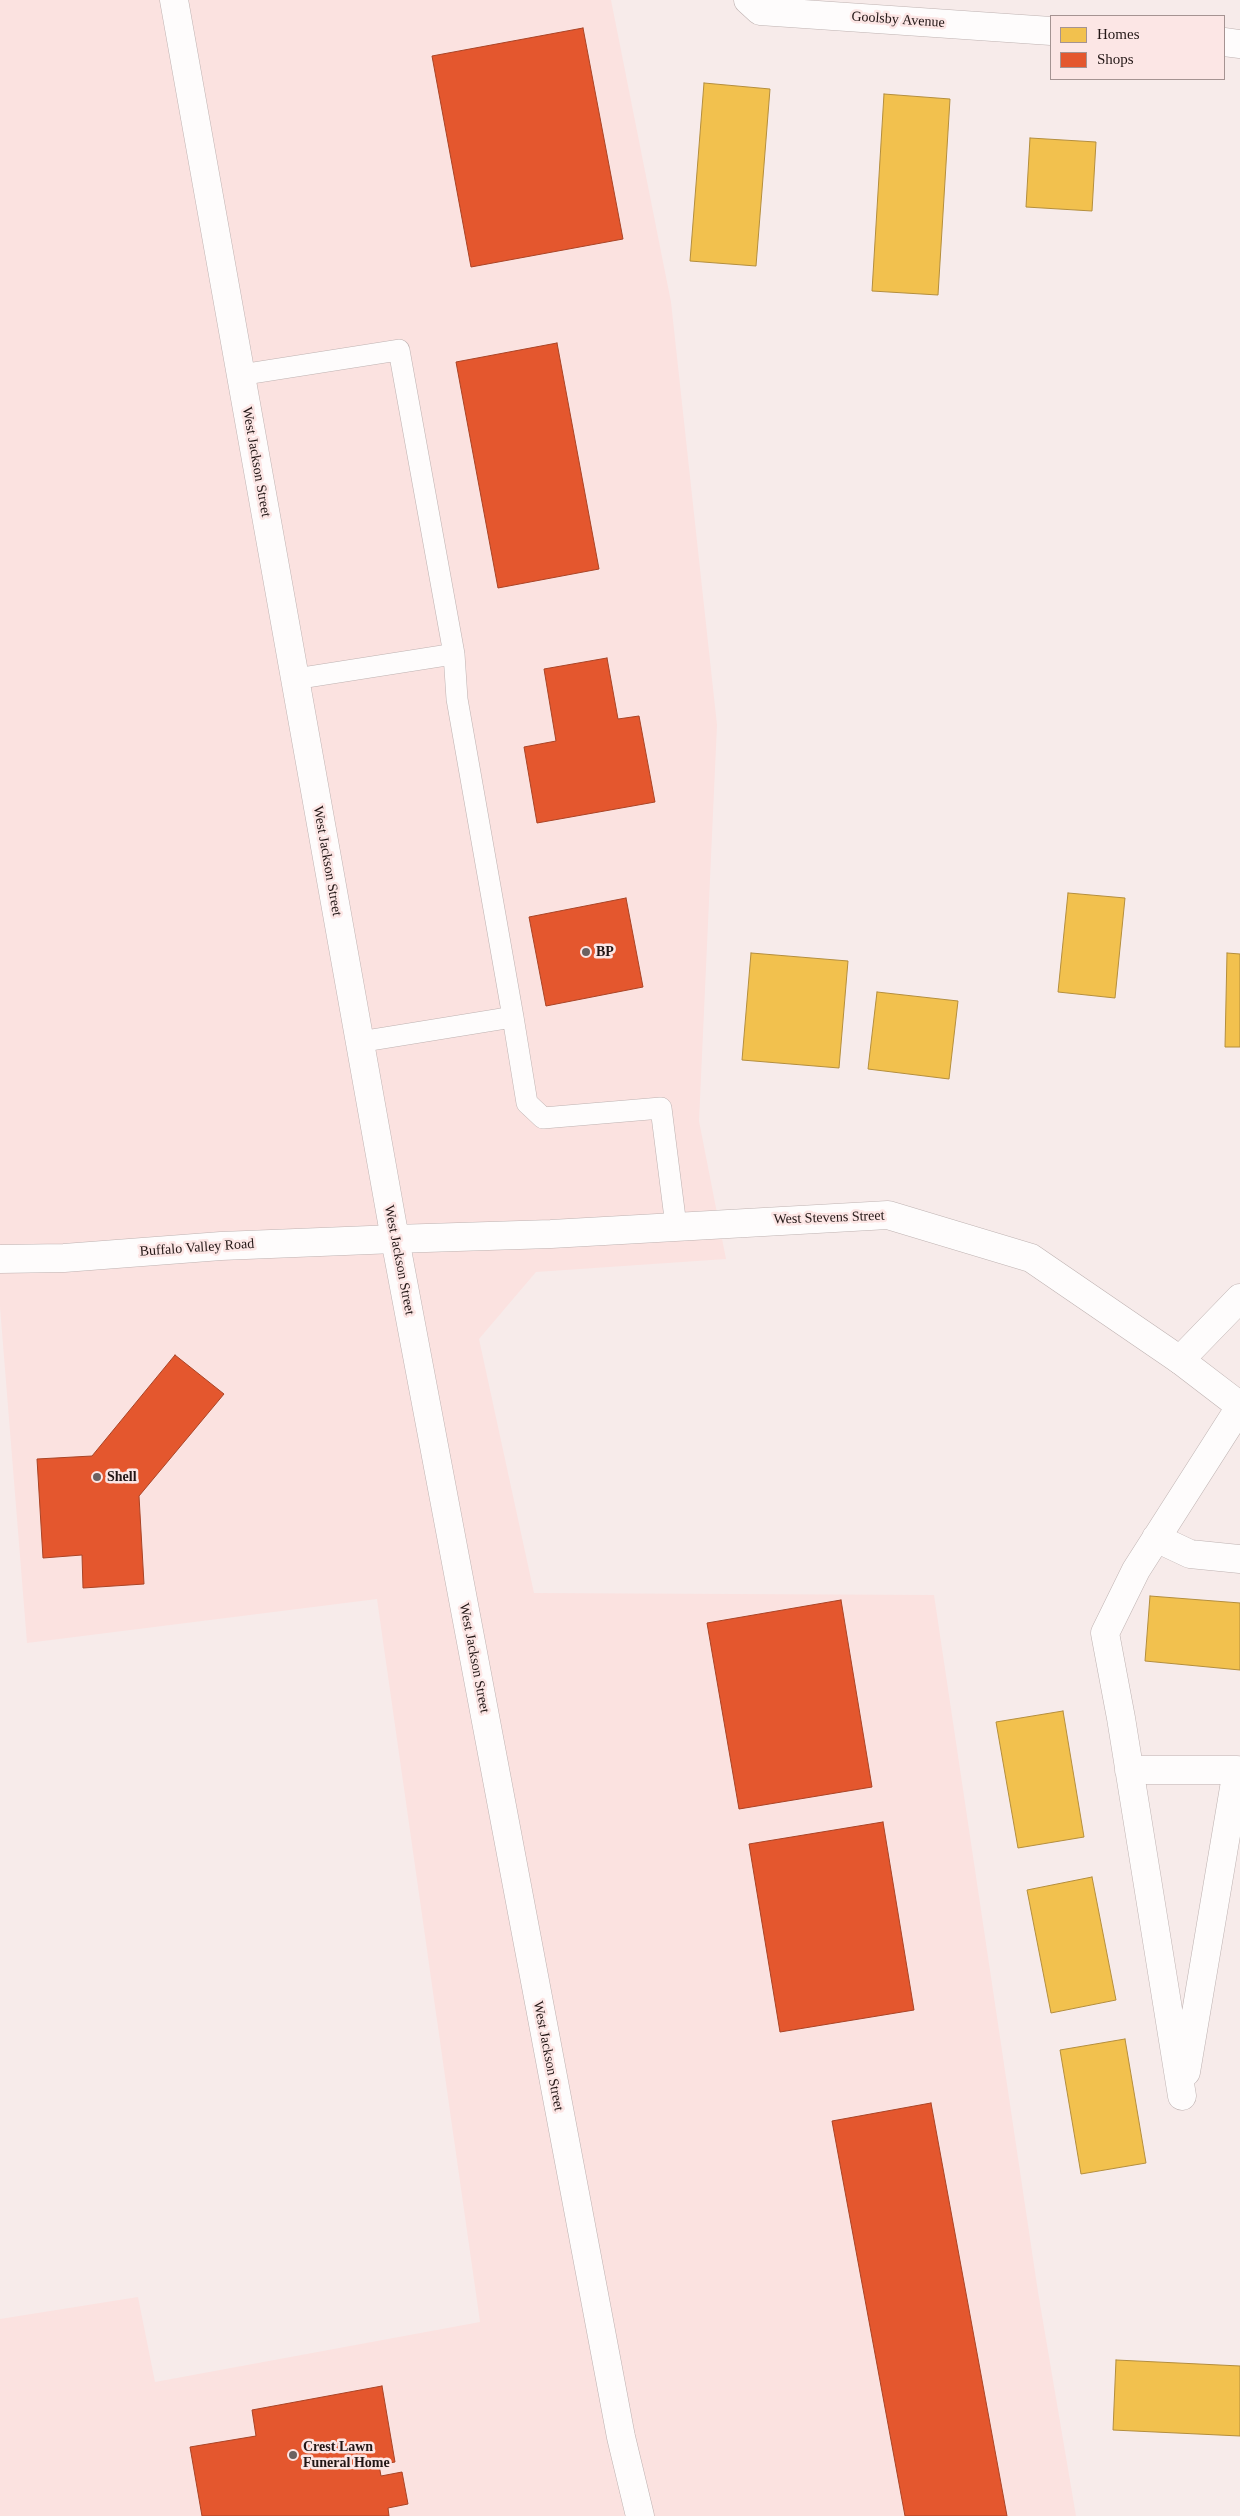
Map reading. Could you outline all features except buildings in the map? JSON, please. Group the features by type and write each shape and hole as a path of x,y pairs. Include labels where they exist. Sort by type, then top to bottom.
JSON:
{"street":[{"name":"West Jackson Street","path":"174,0 395,1239 621,2438 640,2516"},
{"name":"Goolsby Avenue","path":"748,0 760,11 1050,31"},
{"path":"1225,42 1240,44"},
{"name":"West Stevens Street","path":"395,1239 551,1234 888,1215 1030,1258 1180,1360 1240,1407"},
{"name":"Buffalo Valley Road","path":"0,1259 64,1258 222,1246 395,1239"},
{"path":"1180,1360 1240,1298"},
{"path":"1129,1770 1237,1770 1182,2096 1105,1633 1136,1570 1240,1407"},
{"path":"1156,1538 1190,1554 1240,1559"}],"lane":[{"path":"240,374 399,350 454,654 457,699 527,1103 543,1118 662,1108 676,1226"},
{"path":"295,679 454,654"},
{"path":"359,1042 513,1017"}],"shaded area":[{"path":"0,0 611,0 671,302 717,725 699,1121 726,1259 536,1272 479,1339 534,1593 934,1595 1038,2292 1076,2516 0,2516 0,2319 138,2297 155,2382 480,2322 377,1599 27,1643 0,1307"}],"place":[{"name":"BP","path":"586,952"},
{"name":"Shell","path":"97,1477"},
{"name":"Crest Lawn Funeral Home","path":"293,2455"}]}
